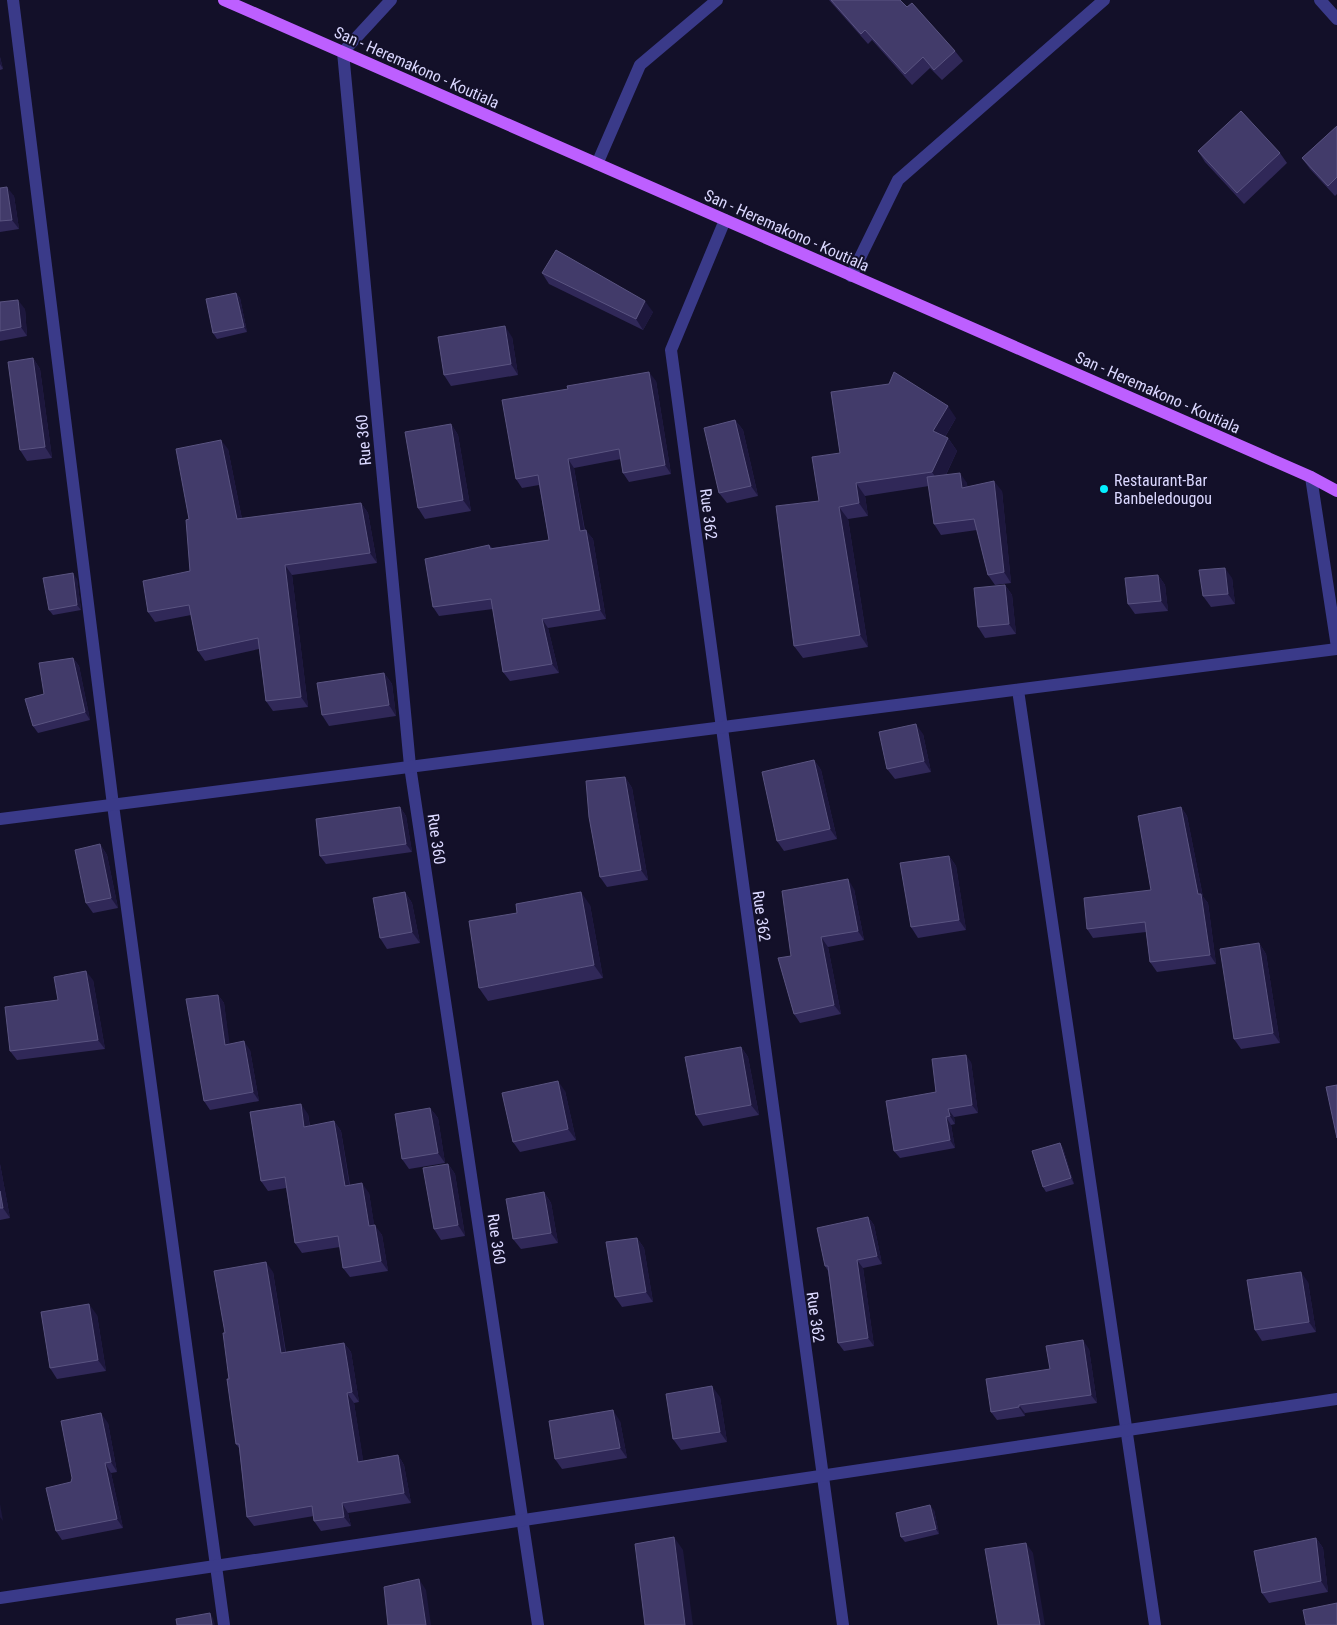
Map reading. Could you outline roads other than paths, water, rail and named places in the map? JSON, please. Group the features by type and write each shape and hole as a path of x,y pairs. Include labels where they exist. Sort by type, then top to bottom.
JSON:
{"main road":[{"name":"San - Heremakono - Koutiala","path":"224,0 1311,477 1337,491"}],"street":[{"path":"13,0 113,805 224,1625"},
{"path":"344,52 391,0"},
{"path":"597,164 640,65 717,0"},
{"path":"852,276 898,180 1104,0"},
{"path":"1320,0 1337,18"},
{"name":"Rue 360","path":"344,52 410,766 538,1625"},
{"name":"Rue 362","path":"726,220 671,350 720,728 821,1476 843,1625"},
{"path":"0,819 1337,648 1311,477"},
{"path":"1018,690 1155,1625"},
{"path":"0,1598 1337,1399"}],"place":[{"name":"Restaurant-Bar Banbeledougou","path":"1104,489"}]}
